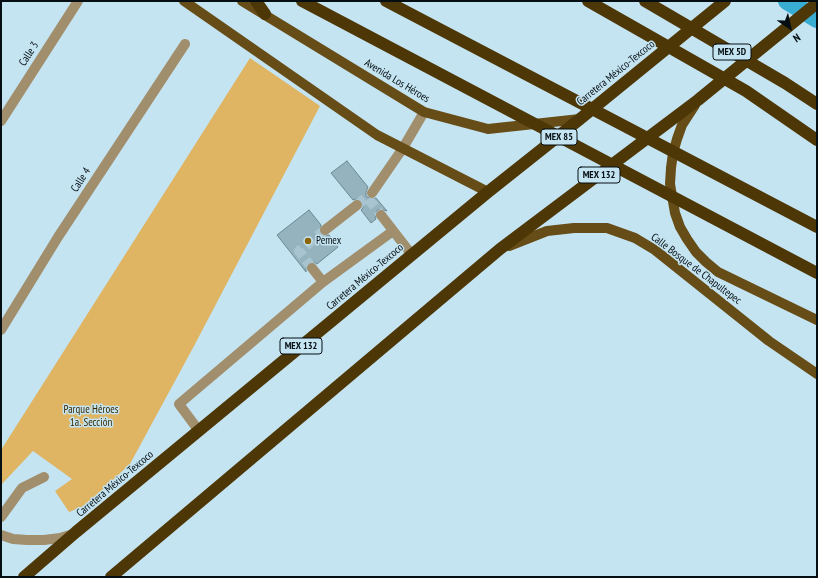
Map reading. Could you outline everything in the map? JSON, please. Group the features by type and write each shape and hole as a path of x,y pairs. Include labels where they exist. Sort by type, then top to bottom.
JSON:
{"highway":[{"path":"256,1 265,14"},
{"name":"MEX 85","path":"302,1 817,273"},
{"path":"386,1 817,227"},
{"path":"588,1 746,90 817,140"},
{"name":"MEX 5D","path":"645,1 785,83 817,104"},
{"name":"Carretera México-Texcoco","path":"24,577 76,532 488,192 725,1"},
{"name":"MEX 132","path":"111,577 500,249 698,100 817,3"}],"main road":[{"path":"184,1 377,135 488,192"},
{"name":"Avenida Los Héroes","path":"242,1 424,112 488,129 580,119"},
{"path":"698,100 682,125 677,139 672,161 670,184 675,213 687,240 696,252 718,272 817,320"},
{"name":"Calle Bosque de Chapultepec","path":"500,249 547,231 574,228 607,228 635,238 655,250 769,341 817,374"}],"street":[{"name":"Calle 3","path":"1,121 78,1"},
{"name":"Calle 4","path":"1,330 58,237 185,44"},
{"path":"372,193 403,148 424,112"},
{"path":"325,230 357,205"},
{"path":"381,215 412,255"},
{"path":"198,431 179,404 323,282 393,230"},
{"path":"312,268 323,282"},
{"path":"1,517 22,488 44,477"},
{"path":"1,535 27,540 44,540 60,538 76,532"}],"green space":[{"name":"Parque Héroes 1a. Sección","path":"250,58 320,106 194,346 130,464 86,505 69,512 55,491 72,479 33,451 1,485 1,450"}],"building":[{"name":"Pemex","path":"347,161 368,187 366,196 371,199 376,198 387,211 381,209 377,210 375,215 376,219 371,223 361,210 363,208 362,201 356,199 353,200 331,173"},
{"name":"Pemex","path":"309,210 321,225 319,231 320,234 323,236 329,235 338,247 317,264 314,262 308,263 306,266 306,272 277,235"}],"waterway":[{"path":"787,1 817,19"}],"tunnel":[{"path":"357,205 367,197 381,215"},
{"path":"312,268 299,251 325,230"}],"place":[{"name":"Pemex","path":"308,241"}]}
